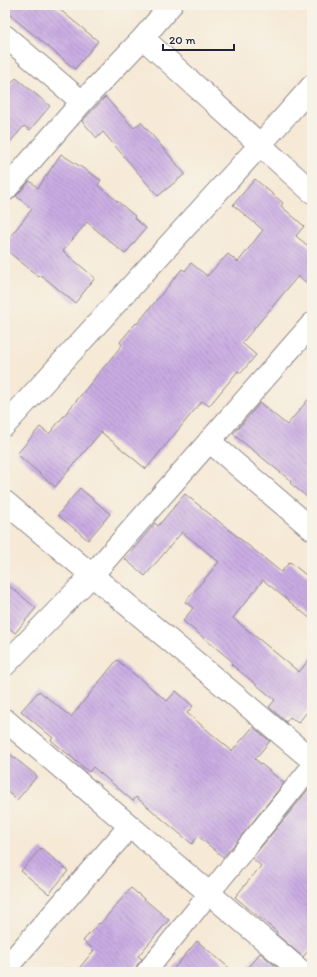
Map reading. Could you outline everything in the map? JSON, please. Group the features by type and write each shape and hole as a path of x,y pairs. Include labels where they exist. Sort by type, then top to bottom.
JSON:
{"street":[{"path":"5,190 82,102 143,38 171,5"},
{"path":"5,36 82,102"},
{"path":"143,38 312,192"},
{"path":"5,425 260,146 312,86"},
{"path":"5,665 92,576 312,324"},
{"path":"209,441 312,529"},
{"path":"5,502 312,760"},
{"path":"5,720 302,972"},
{"path":"146,972 312,766"},
{"path":"5,969 130,826"}],"building":[{"path":"5,5 54,5 98,41 75,69 5,11"},
{"path":"16,78 50,106 30,130 24,126 5,148 5,91"},
{"path":"105,97 134,128 141,122 185,174 158,196 103,132 97,138 82,121"},
{"path":"61,154 101,180 98,185 135,216 134,218 146,228 125,254 87,222 63,251 95,278 75,303 41,275 39,277 5,249 5,243 32,209 16,196 30,181 38,188"},
{"path":"255,179 283,203 281,206 304,226 296,236 312,249 312,287 298,276 242,343 256,355 241,373 238,371 209,406 202,401 146,469 101,432 55,487 17,454 40,427 49,434 122,345 120,342 136,323 137,324 182,269 185,271 191,263 207,276 228,254 238,262 263,230 233,205"},
{"path":"312,395 312,501 290,483 291,481 233,434 260,403 287,425"},
{"path":"80,488 110,514 88,540 58,515"},
{"path":"185,494 281,572 290,562 312,580 312,620 263,580 233,618 299,672 312,656 312,706 298,723 290,717 286,722 269,707 275,700 231,664 233,662 183,621 193,608 185,602 219,562 182,532 145,576 125,559 155,523 158,526"},
{"path":"5,582 36,608 15,633 5,624"},
{"path":"117,660 167,701 176,691 193,706 187,713 232,751 253,727 270,741 255,759 284,783 223,857 198,836 192,844 136,797 133,801 93,767 89,772 51,740 53,738 21,711 39,691 71,717"},
{"path":"5,750 37,776 17,800 5,790"},
{"path":"312,785 312,946 303,957 276,934 277,932 235,897 261,866 252,858"},
{"path":"41,848 68,871 49,894 21,871"},
{"path":"131,888 169,920 138,956 142,959 137,965 135,972 76,972 94,950 83,941"},
{"path":"197,941 234,972 171,972"},
{"path":"260,953 283,972 244,972"}]}
